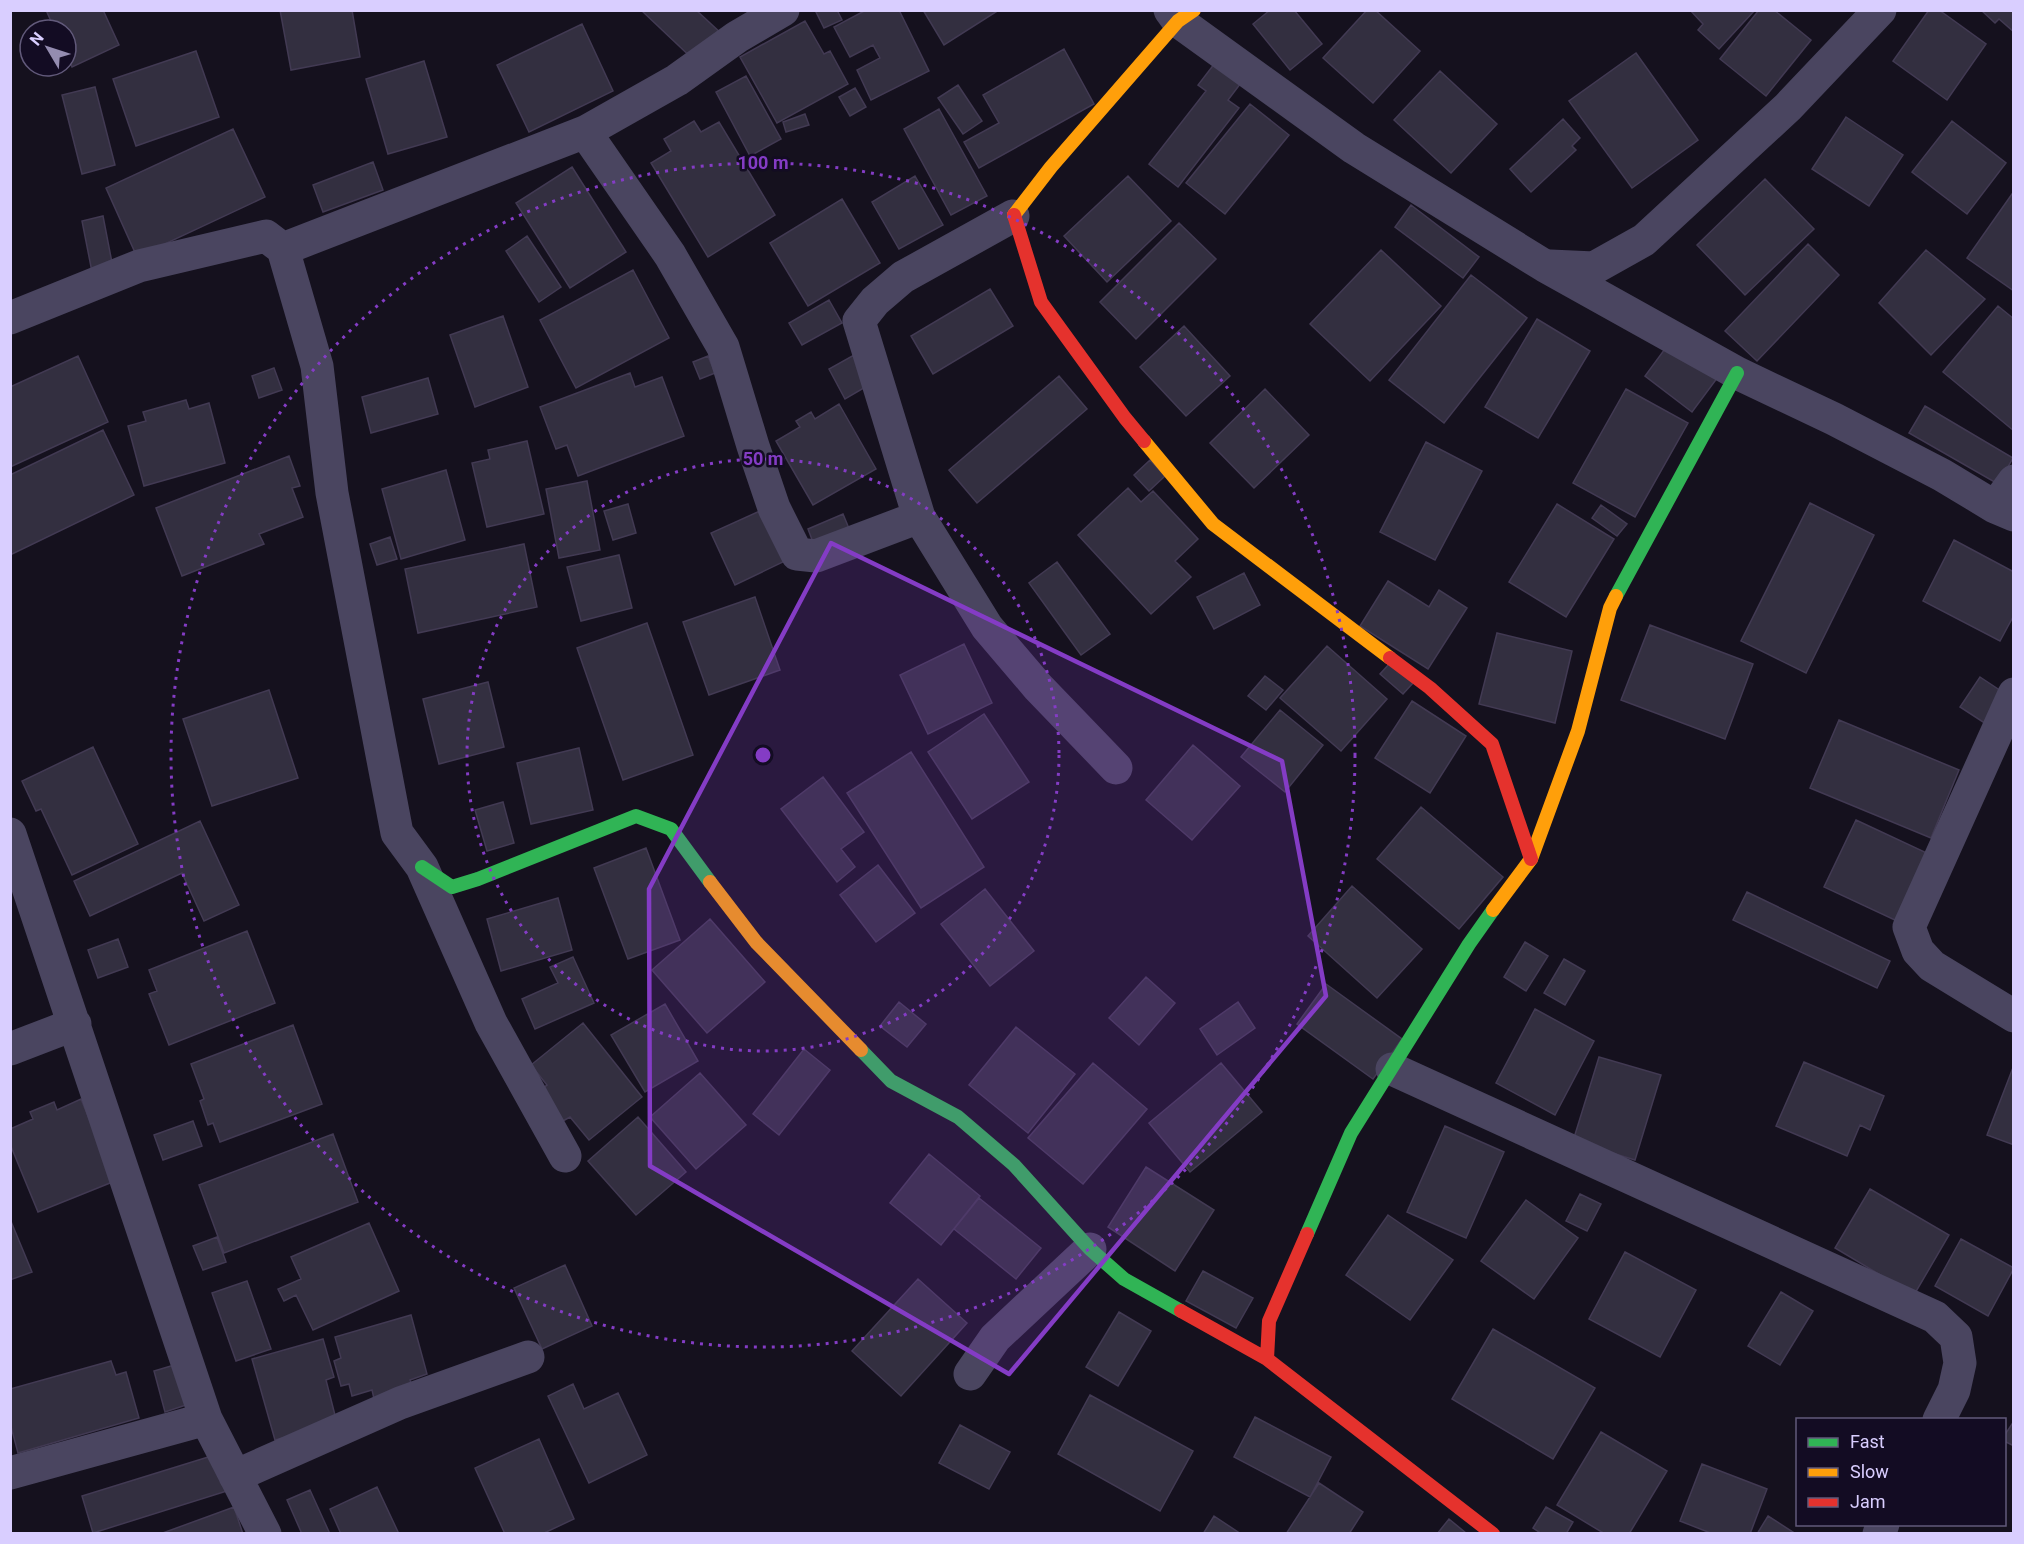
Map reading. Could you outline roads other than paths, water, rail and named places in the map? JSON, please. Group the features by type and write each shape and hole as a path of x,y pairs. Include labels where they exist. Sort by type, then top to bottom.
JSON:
{"street":[{"path":"283,249 585,132 677,80 737,37 783,10"},
{"path":"1545,266 1594,268 1644,240 1788,107 1880,10"},
{"path":"1116,768 1038,687 987,627 919,517 858,321 875,301 903,277 1013,216 1051,167 1181,14 1354,148 1545,266 1737,374 1834,419 1942,475 2007,501"},
{"path":"585,132 670,255 723,347 774,508 797,554 816,556 919,517"},
{"path":"1013,216 1041,302 1125,418 1213,524 1430,688 1492,744 1531,859"},
{"path":"10,318 139,266 266,236 283,249 317,366 332,493 397,833 422,867 491,1023 565,1156"},
{"path":"1267,1359 1269,1321 1351,1133 1469,944 1531,859 1578,731 1611,608 1737,374"},
{"path":"2013,694 1909,927 1918,951 1932,966 2013,1016"},
{"path":"422,867 452,887 478,879 636,816 671,830 756,942 891,1081 958,1117 1014,1165 1090,1249 1124,1279 1267,1359 1493,1533"},
{"path":"10,834 206,1419 265,1533"},
{"path":"10,1048 75,1024"},
{"path":"1392,1069 1935,1317 1956,1338 1960,1363 1954,1390 1940,1418"},
{"path":"970,1374 995,1338 1090,1249"},
{"path":"235,1476 400,1403 528,1357"},
{"path":"10,1473 206,1419"}]}
